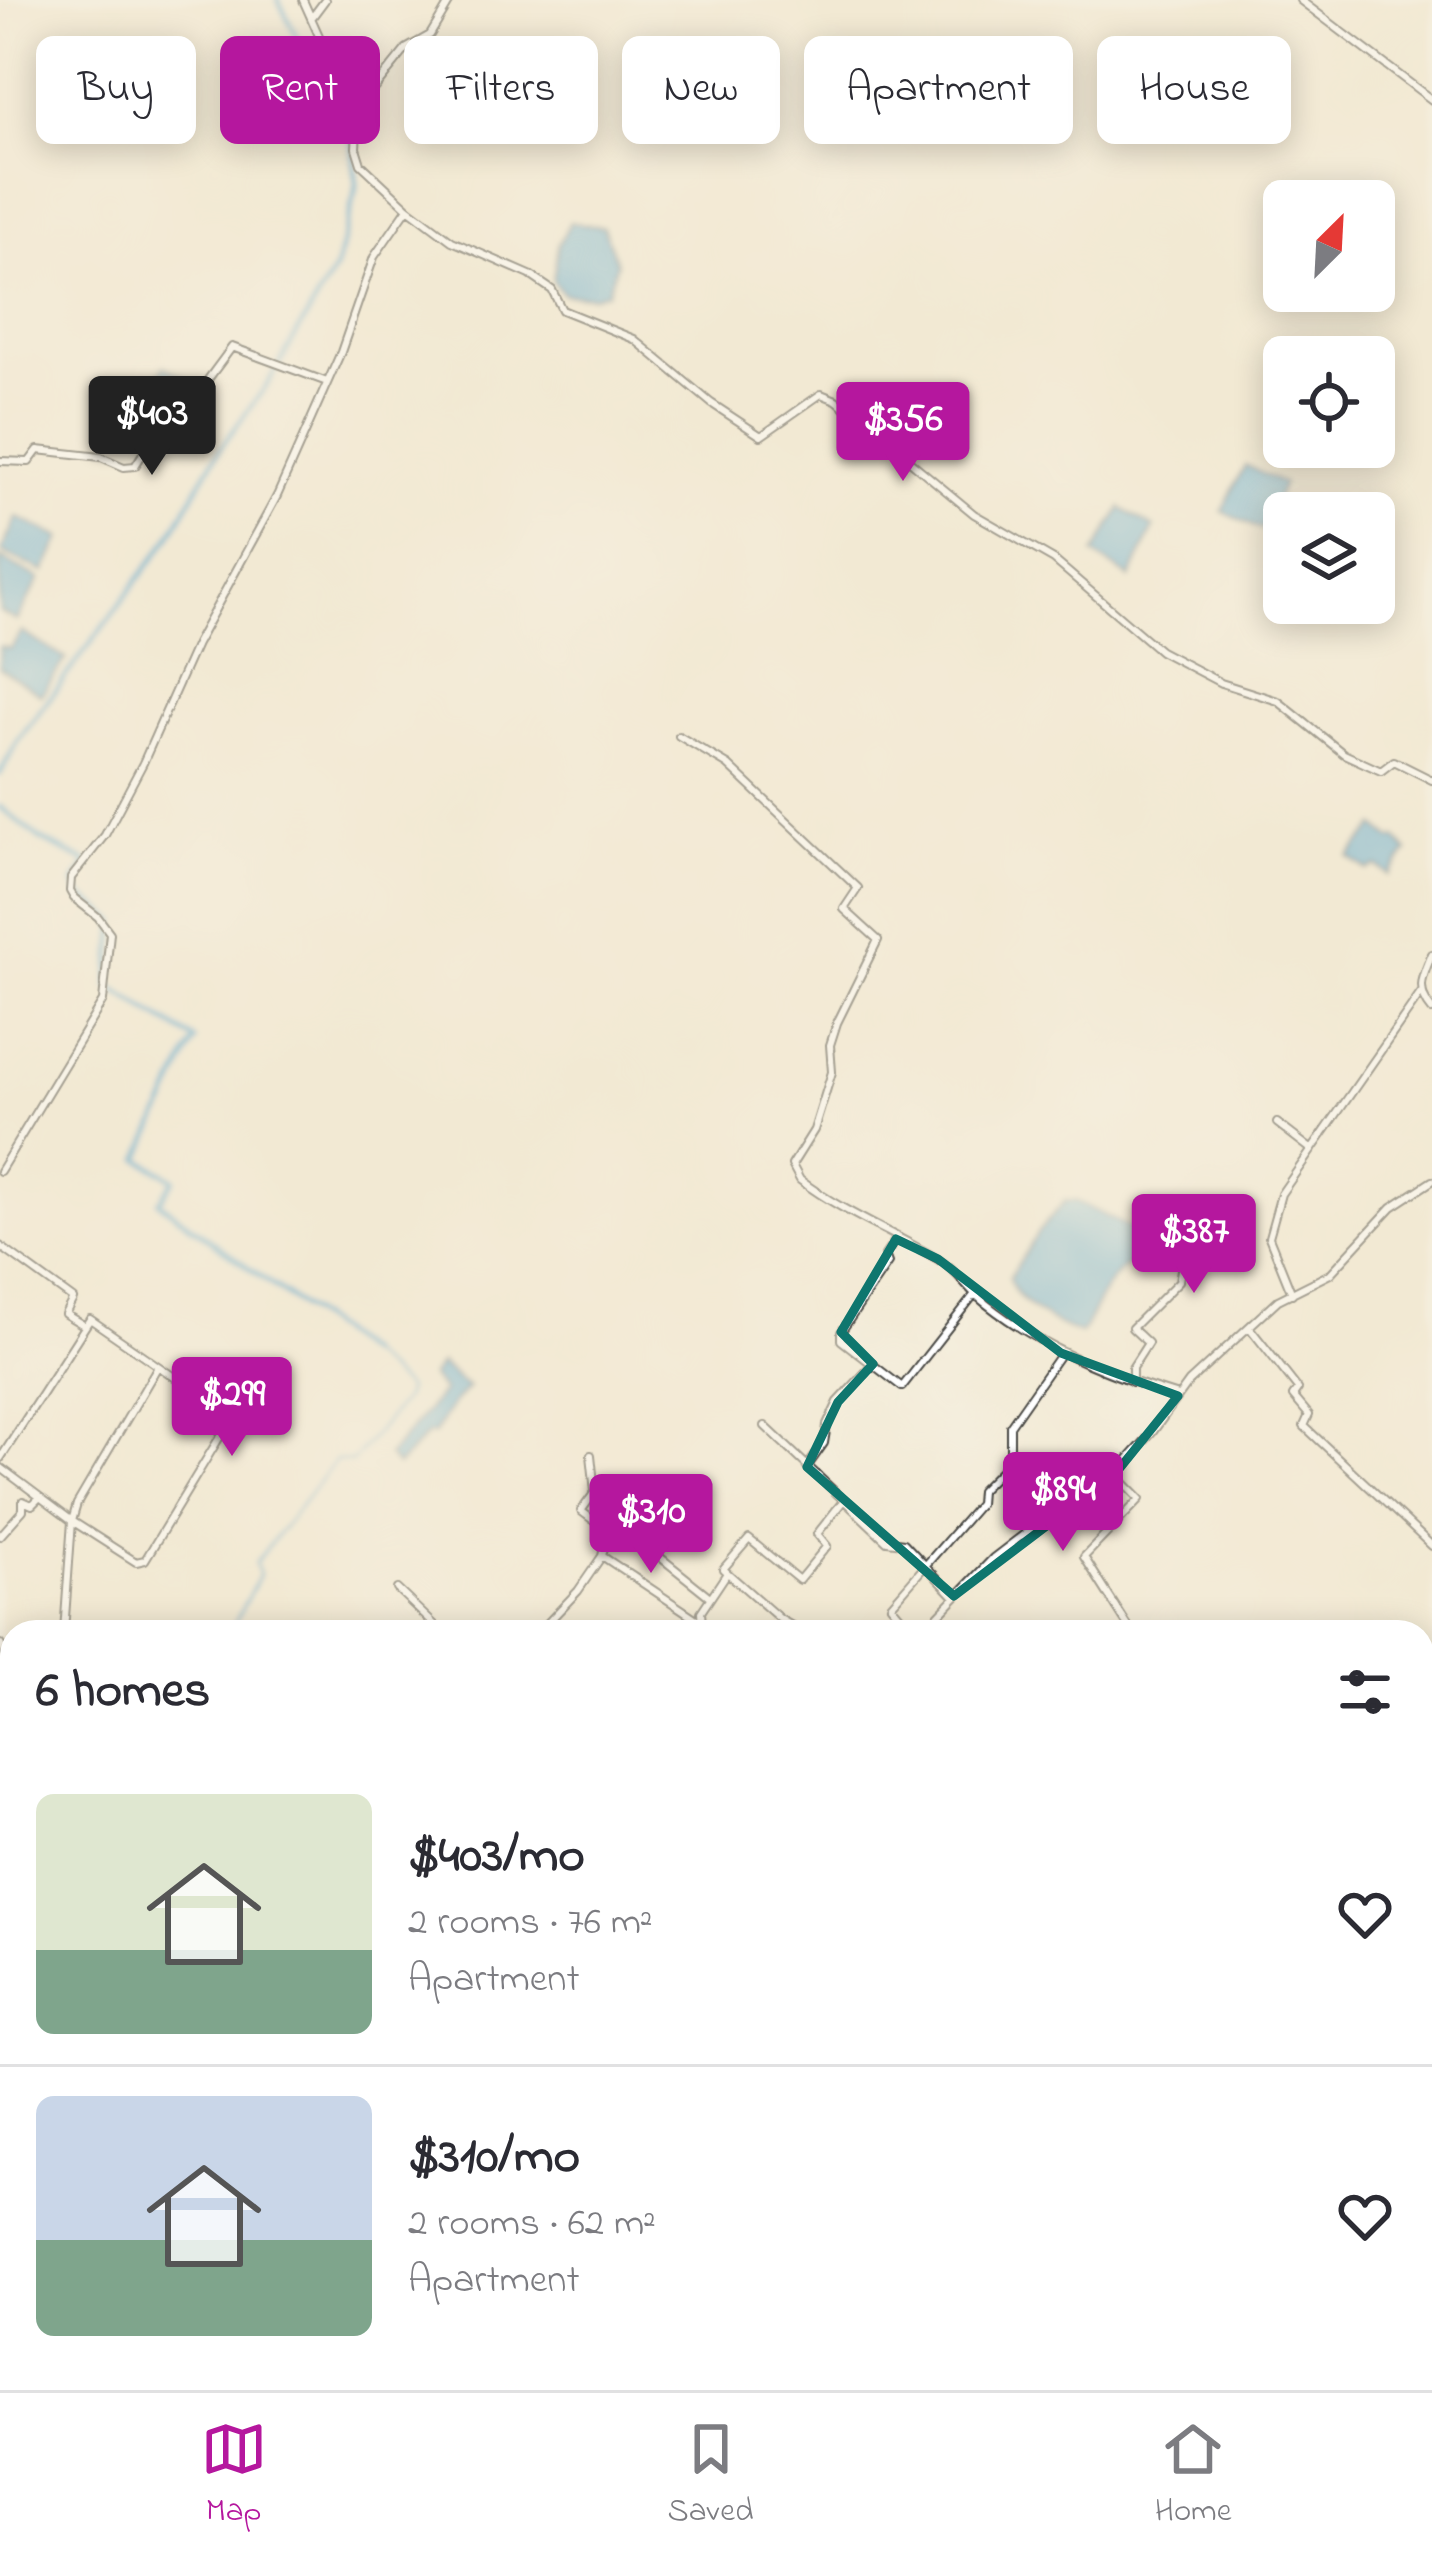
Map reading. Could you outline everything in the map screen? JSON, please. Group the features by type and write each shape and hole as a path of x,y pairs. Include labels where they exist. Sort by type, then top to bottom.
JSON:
{"street":[{"path":"303,0 320,36"},
{"path":"313,16 325,0"},
{"path":"380,81 407,48 430,34 451,0"},
{"path":"1300,0 1432,100"},
{"path":"359,144 361,164 452,241 530,275 551,290 562,310 634,339 711,403 761,436 821,394 836,400 974,514 1054,560 1160,651 1221,683 1278,701 1344,754 1372,770 1381,771 1394,761 1432,780"},
{"path":"0,1171 103,1001 110,933 98,916 74,898 71,878 104,835 143,763 196,644 277,496 327,382 374,256 408,208"},
{"path":"0,461 29,462 38,450 135,466 154,436 169,432 232,347 327,382"},
{"path":"679,736 728,765 858,888 844,909 878,940 837,1023 830,1045 832,1072 814,1130 792,1165 800,1180 960,1274 974,1295 1060,1353 1178,1396"},
{"path":"1432,954 1420,982 1432,1010"},
{"path":"1292,1294 1269,1237 1281,1194 1421,993"},
{"path":"1277,1123 1312,1150"},
{"path":"932,1620 993,1558 1070,1499 1115,1474 1178,1396 1278,1300 1330,1274 1392,1207 1432,1181"},
{"path":"1132,1382 1132,1368 1148,1346 1132,1328 1179,1281 1184,1253 1151,1235"},
{"path":"896,1239 885,1256 888,1263 841,1332 842,1340 902,1387 974,1295"},
{"path":"0,1246 73,1299 65,1314 85,1326"},
{"path":"90,1318 158,1366 232,1418 145,1560 136,1562 72,1521 0,1463 90,1318"},
{"path":"1248,1327 1298,1389 1293,1396 1309,1415 1304,1426 1432,1546"},
{"path":"907,1620 890,1605 979,1504 980,1491 1010,1461 1010,1426 1060,1353"},
{"path":"807,1467 824,1443 838,1402 873,1364"},
{"path":"65,1620 72,1521 86,1488 158,1366"},
{"path":"765,1426 887,1541 904,1543 954,1596"},
{"path":"0,1436 10,1443"},
{"path":"550,1620 602,1556 608,1531 581,1511 595,1492 591,1456"},
{"path":"1115,1474 1140,1499 1084,1556 1125,1620"},
{"path":"0,1536 22,1510 23,1501 32,1505 40,1497"},
{"path":"782,1620 723,1569 749,1539 799,1580 827,1546 817,1534 843,1501"},
{"path":"662,1547 655,1553 710,1597"},
{"path":"602,1556 688,1620"},
{"path":"700,1620 727,1573"},
{"path":"397,1589 429,1620"}],"highlighted area":[{"path":"896,1239 938,1259 1061,1353 1178,1396 1115,1474 954,1596 807,1467 838,1402 873,1364 841,1332"}],"water":[{"path":"570,222 603,227 617,263 607,292 563,294 553,281 558,245"},
{"path":"164,366 191,380 165,431 139,417"},
{"path":"1245,465 1283,484 1279,492 1263,492 1261,530 1222,511"},
{"path":"1121,508 1154,528 1130,578 1094,554"},
{"path":"17,517 61,538 45,572 1,552"},
{"path":"0,558 40,579 17,621 0,612"},
{"path":"22,632 66,659 41,695 0,668 0,646 10,649"},
{"path":"1376,826 1408,852 1389,875 1377,866 1368,870 1349,857"},
{"path":"1065,1201 1076,1201 1146,1236 1136,1261 1110,1283 1081,1334 1028,1305 1009,1278"},
{"path":"440,1364 468,1388 434,1434 428,1434 397,1466 388,1456 443,1391 430,1377"}],"waterway":[{"path":"0,774 19,739 168,540 219,450 267,385 336,267 357,185 348,115 317,97 315,71 278,0"},
{"path":"0,807 40,839"},
{"path":"40,839 88,863 75,882 79,894 116,921 109,986 195,1040 140,1159 174,1179 159,1202 366,1354"},
{"path":"236,1620 259,1575 255,1563 336,1460 352,1462 404,1399 407,1389 366,1354"}]}
